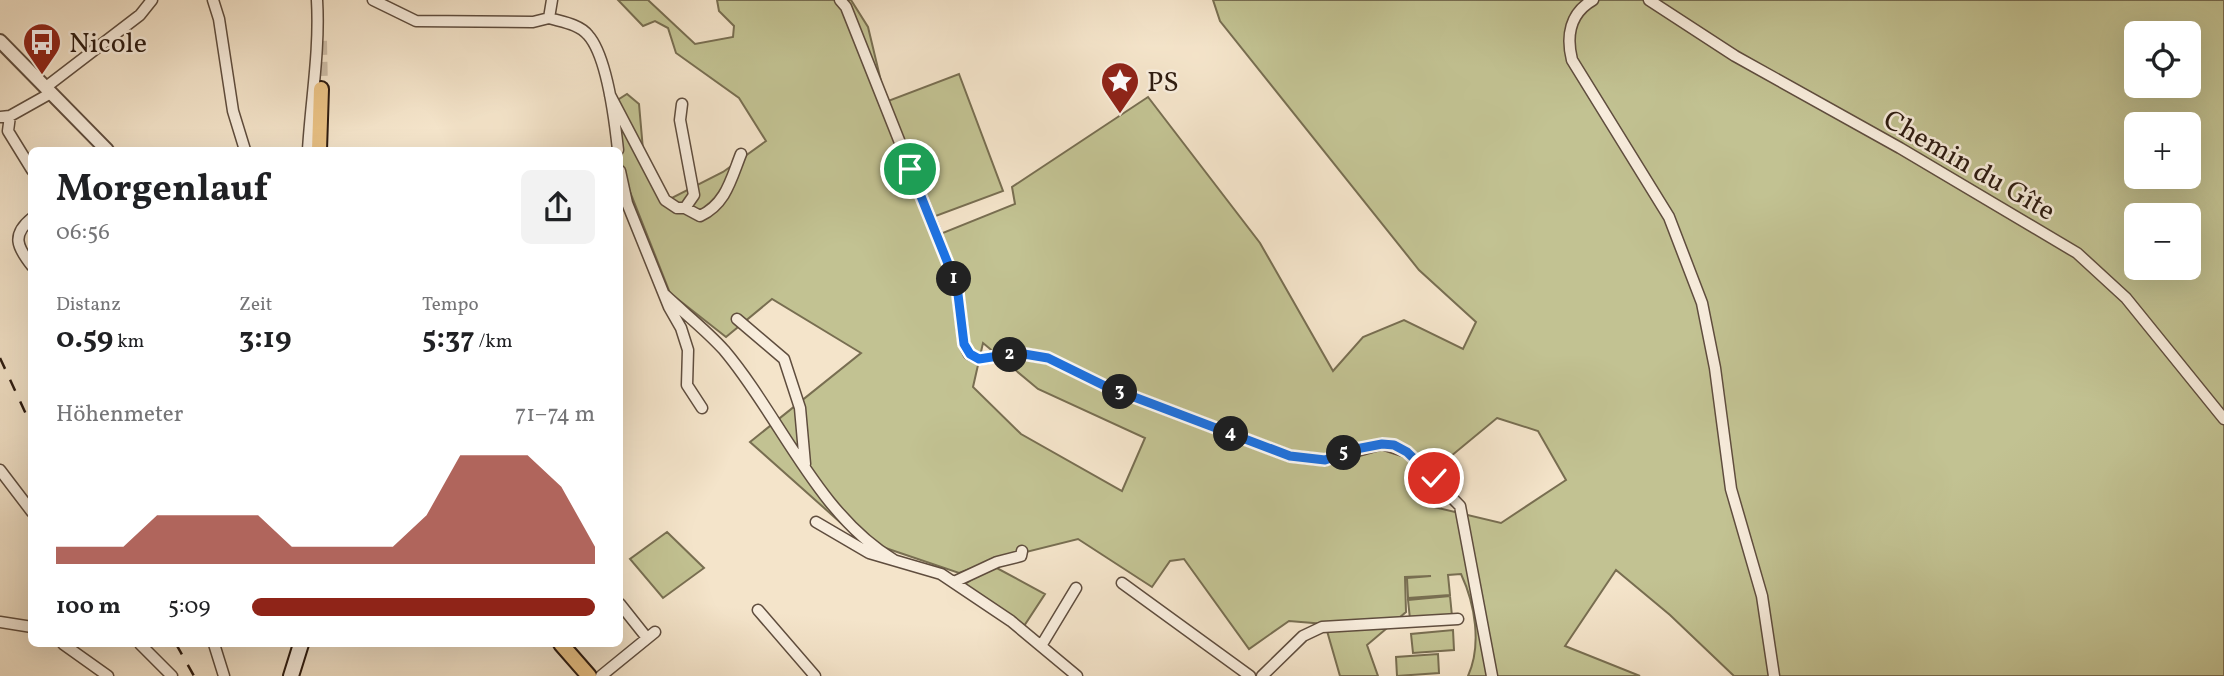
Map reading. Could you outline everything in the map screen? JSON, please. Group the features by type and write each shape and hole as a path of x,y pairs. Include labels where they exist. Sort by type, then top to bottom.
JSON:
{"main road":[{"path":"319,147 321,89"},
{"path":"291,676 300,647"},
{"path":"564,647 589,676"}],"street":[{"path":"28,164 8,131 5,116 48,90 140,15 152,0"},
{"path":"214,0 233,111 244,147"},
{"path":"308,147 319,34 317,0"},
{"path":"373,0 415,21 533,22 549,18 576,26 589,36 597,51 610,95 618,147"},
{"path":"549,18 552,0"},
{"path":"840,0 846,7 957,286 964,344 970,354 979,359 1018,353 1048,358 1105,386 1290,456 1325,460 1382,444 1407,452 1460,506 1492,676"},
{"name":"Chemin du Gîte","path":"1649,0 1735,56 1911,154 2077,253 2126,298 2224,419"},
{"path":"1587,2 1574,19 1569,35 1576,69 1669,218 1702,303 1715,368 1731,489 1762,596 1773,676"},
{"path":"0,41 104,147"},
{"path":"610,95 665,200 677,208 685,208 699,216 712,211 725,195 740,154"},
{"path":"682,104 680,120 694,195 685,208"},
{"path":"623,185 627,203 681,328 688,350 687,385 702,408"},
{"path":"28,221 20,228 17,239 18,246 28,260"},
{"path":"665,295 723,349 805,464 863,538 894,560"},
{"path":"737,319 784,359 800,408 805,464"},
{"path":"0,470 28,507"},
{"path":"816,522 869,553 933,570 954,582 1077,676"},
{"path":"954,582 998,562 1021,556 1022,551"},
{"path":"1122,583 1250,676"},
{"path":"1041,646 1076,588"},
{"path":"601,676 651,635 623,607"},
{"path":"758,610 816,676"},
{"path":"1262,676 1303,636 1322,627 1458,619"},
{"path":"0,622 28,626"},
{"path":"67,647 108,676"},
{"path":"143,647 172,676"},
{"path":"215,647 224,676"}],"green space":[{"path":"618,0 648,0 695,44 733,37 734,26 719,11 717,0 851,0 868,27 886,102 938,235 1015,204 1012,187 1148,97 1260,243 1333,371 1363,337 1404,320 1463,349 1476,322 1419,270 1220,21 1213,0 2224,0 2224,676 1734,676 1670,615 1616,570 1565,646 1640,676 1468,676 1476,638 1470,598 1461,574 1448,575 1450,595 1408,598 1407,578 1431,576 1405,577 1406,612 1367,645 1378,676 1340,676 1325,624 1289,621 1249,649 1184,559 1170,561 1152,587 1078,539 994,560 959,573 859,539 750,442 861,353 772,299 726,337 670,293 623,174 623,147 620,147 616,101 627,94 639,104 644,161 668,200 723,172 766,141 739,98 676,53 668,28 655,21 643,26","holes":["983,343 1038,389 1145,438 1122,491 1021,434 973,387","1497,418 1538,431 1566,480 1501,523 1434,507 1439,466"]},
{"path":"959,74 1003,191 933,217 888,101"},
{"path":"667,532 704,568 663,598 630,559"},
{"path":"993,566 1045,594 1024,626 965,584"},
{"path":"1450,596 1452,616 1410,619 1408,600"},
{"path":"1453,630 1454,650 1413,653 1411,634"},
{"path":"1438,654 1439,673 1397,676 1396,657"}],"tunnel":[{"path":"320,41 321,89"}],"railway":[{"path":"0,358 28,418"},
{"path":"178,647 194,676"}],"place":[{"name":"Nicole","path":"42,76"},
{"name":"PS","path":"1120,115"}],"route":[{"path":"910,169 957,286 964,344 970,354 979,359 1018,353 1048,358 1105,386 1290,456 1325,460 1356,449 1382,444 1394,445 1407,452 1434,478"}]}
